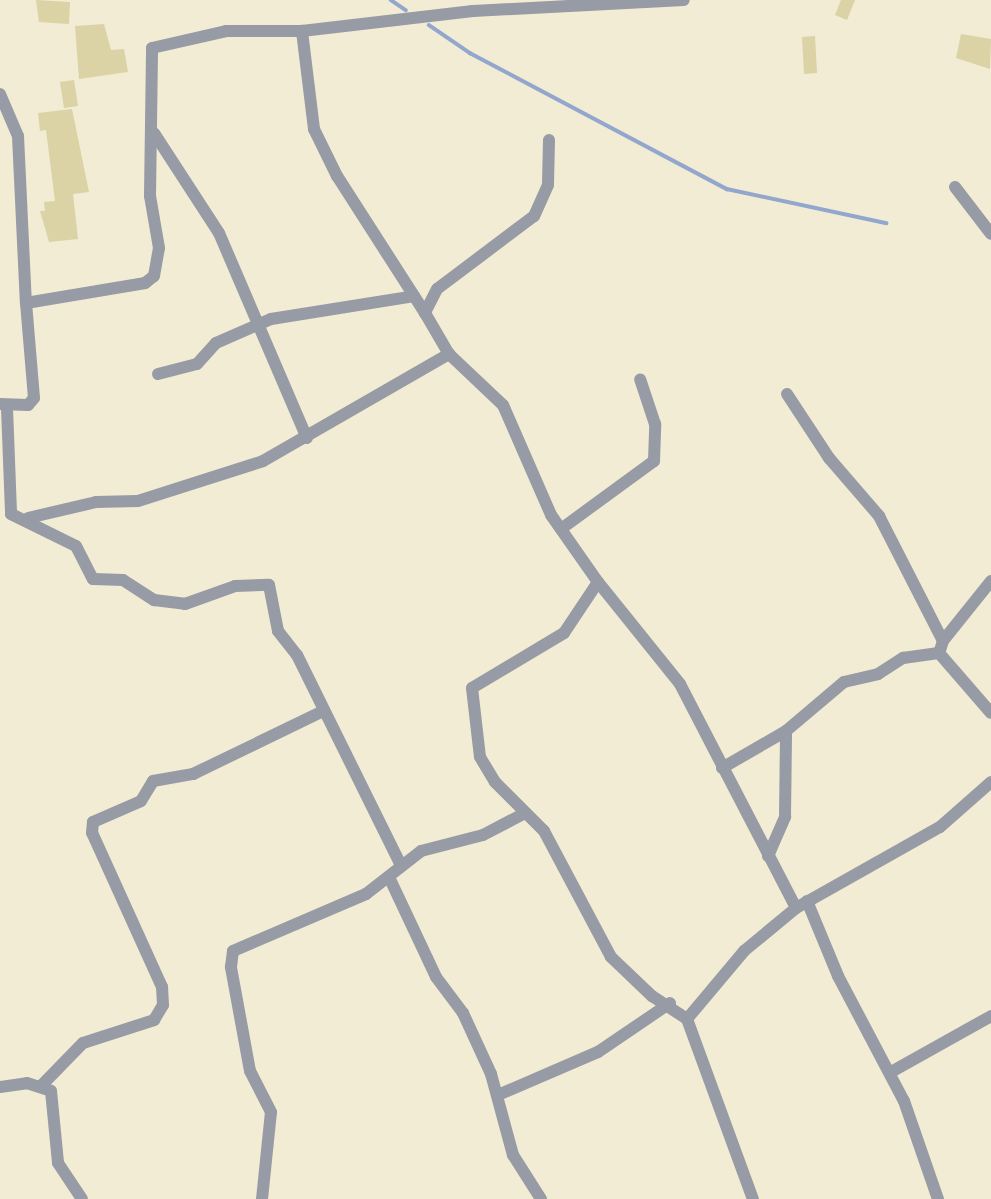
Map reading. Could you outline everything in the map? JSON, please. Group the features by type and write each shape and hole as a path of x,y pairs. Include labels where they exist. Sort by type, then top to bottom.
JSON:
{"street":[{"path":"26,303 145,284 154,276 159,248 150,196 154,132 150,54 157,43 226,31 302,31 472,6 684,0"},
{"path":"302,31 314,129 337,176 449,354 503,405 561,529 598,582 680,684 768,856 802,905 891,1072 938,1199"},
{"path":"0,94 18,136 26,303 34,398 28,405 4,406 5,515 28,518 96,502 138,501 263,461 449,354"},
{"path":"154,132 219,233 260,323 307,438"},
{"path":"425,313 437,289 534,216 548,185 549,140"},
{"path":"955,187 991,234"},
{"path":"158,374 197,363 216,343 260,323 414,296"},
{"path":"561,529 654,461 655,424 640,379"},
{"path":"787,394 829,458 878,516 941,647 991,713"},
{"path":"28,518 76,546 93,579 123,580 154,600 192,604 235,586 269,585 276,626 297,655 321,712 400,863"},
{"path":"722,768 786,731 844,682 878,674 903,657 941,647 991,581"},
{"path":"598,582 565,633 472,688 480,757 525,813 544,831 611,957 652,996 670,1003 687,1018 753,1199"},
{"path":"0,1087 41,1086 83,1043 154,1020 163,1005 162,987 92,833 93,822 141,801 153,781 193,774 321,712"},
{"path":"768,856 785,817 786,731"},
{"path":"687,1018 744,951 802,905 940,827 991,782"},
{"path":"262,1199 271,1112 250,1071 231,967 233,951 366,894 389,877 400,863 421,851 484,835 525,813"},
{"path":"389,877 436,976 463,1013 498,1095 513,1155 541,1199"},
{"path":"498,1095 598,1052 670,1003"},
{"path":"891,1072 991,1016"},
{"path":"41,1086 56,1100 58,1163 82,1199"}],"building":[{"path":"36,0 70,2 69,24 39,22"},
{"path":"841,0 855,0 847,20 835,15"},
{"path":"104,24 111,50 124,49 128,72 79,79 75,26"},
{"path":"961,34 991,39 990,69 956,58"},
{"path":"815,36 817,73 804,74 802,37"},
{"path":"74,80 78,106 64,108 60,82"},
{"path":"72,109 89,192 73,194 78,239 49,242 40,211 45,211 44,202 55,201 46,130 40,131 38,113"}],"waterway":[{"path":"391,0 406,10"},
{"path":"429,25 470,53 727,189 886,223"}]}
